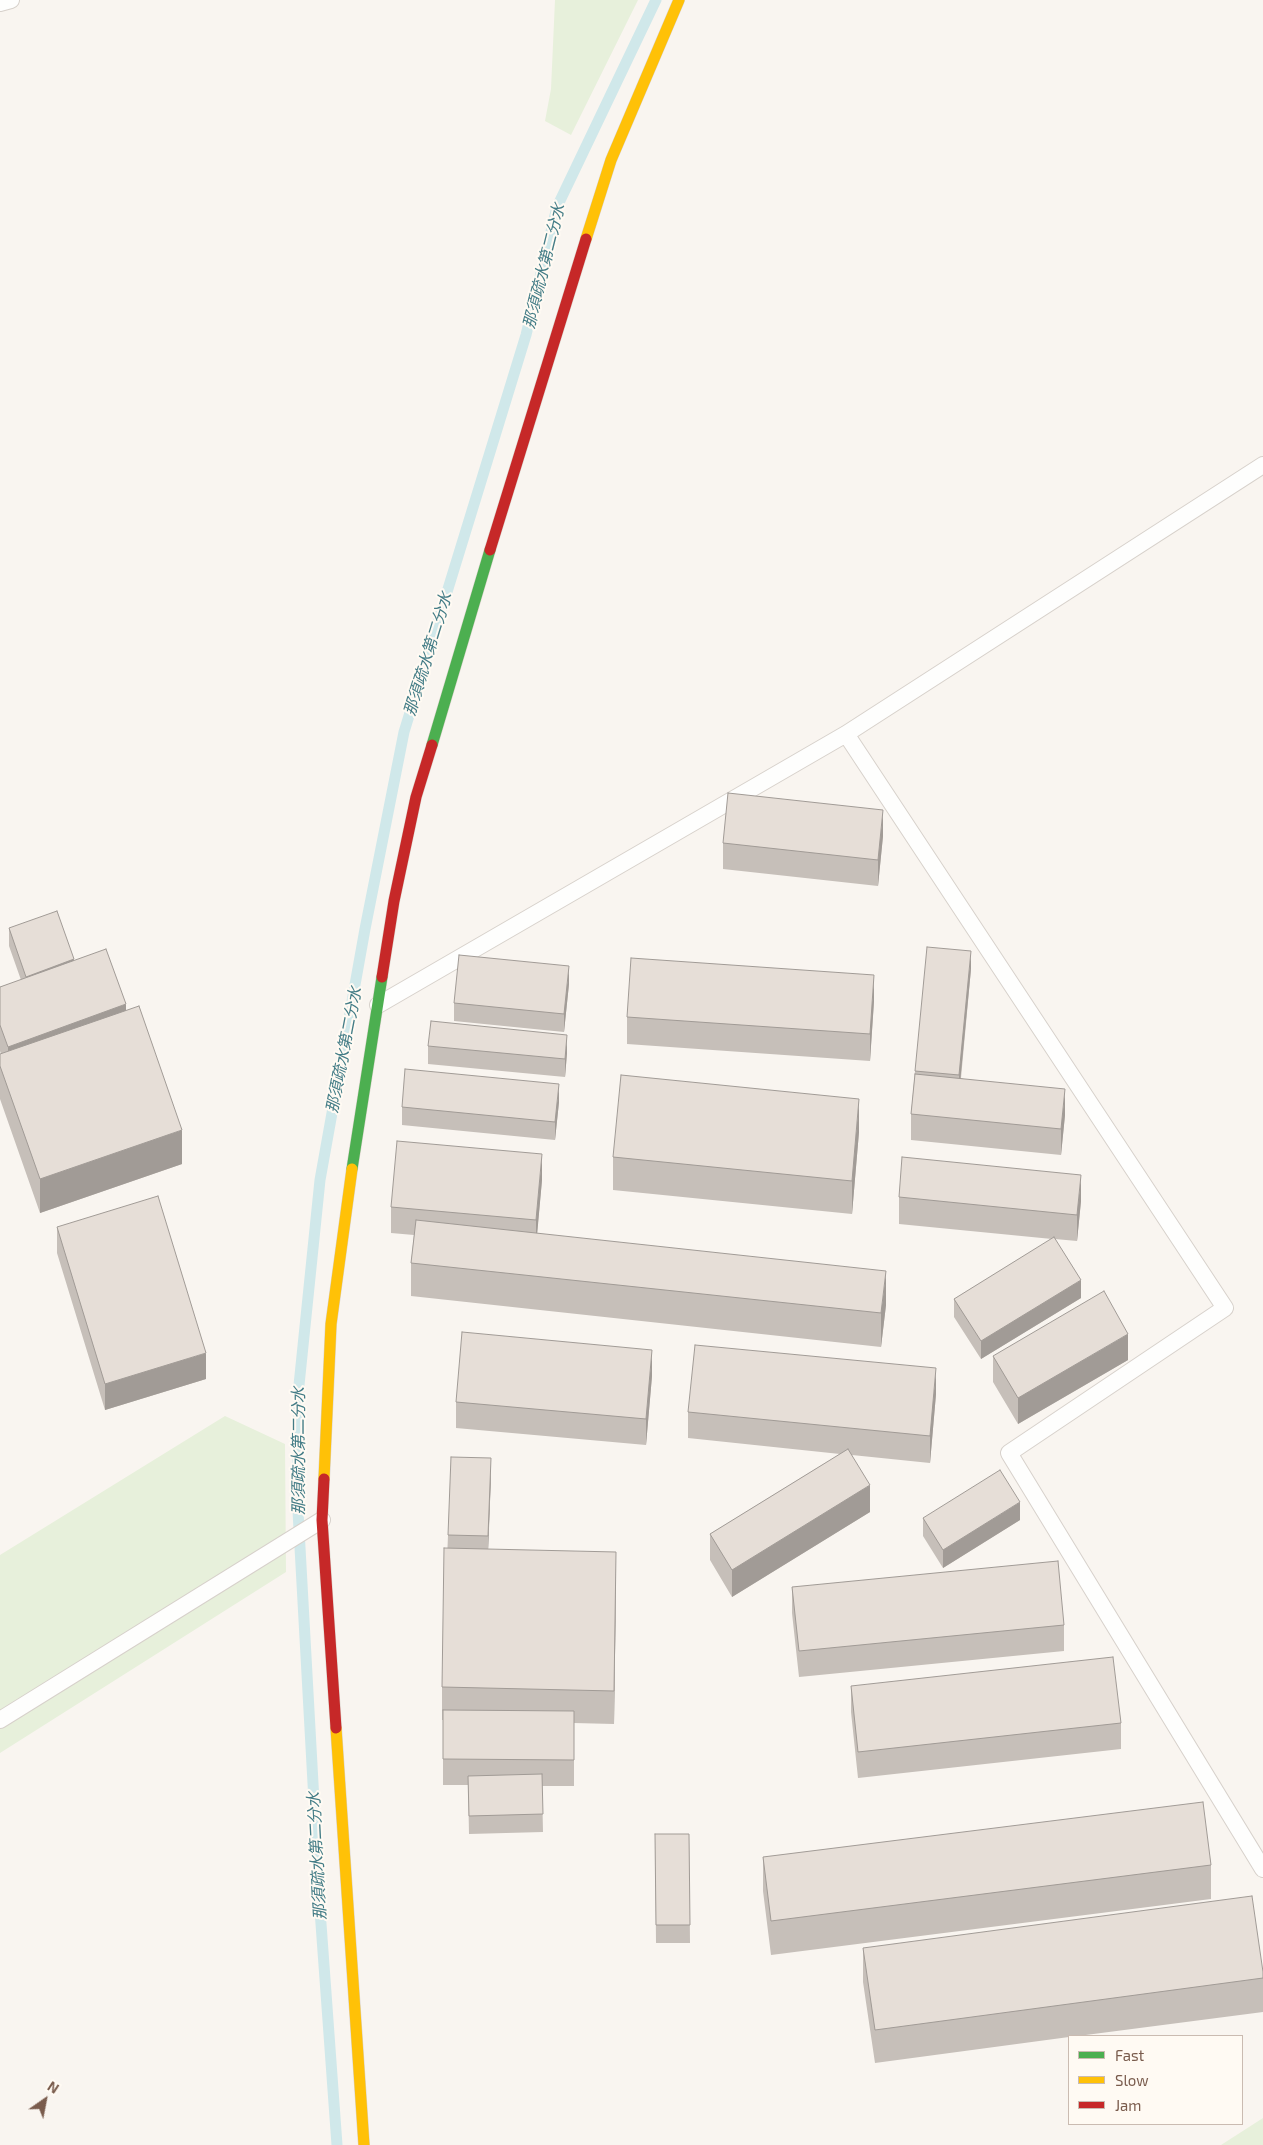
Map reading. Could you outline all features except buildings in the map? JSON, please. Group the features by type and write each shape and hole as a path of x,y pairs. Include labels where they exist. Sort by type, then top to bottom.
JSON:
{"street":[{"path":"364,2145 322,1520 331,1324 351,1176 394,901 416,797 458,654 611,160 679,0"}],"lane":[{"path":"0,3 12,0"},
{"path":"378,1005 846,734 1263,465"},
{"path":"846,734 1225,1308 1009,1452 1263,1869"},
{"path":"0,1720 322,1520"}],"green space":[{"path":"555,0 638,0 571,135 545,121 551,89"},
{"path":"225,1416 285,1444 286,1572 0,1753 0,1555"},
{"path":"1263,2118 1263,2145 1221,2145"}],"waterway":[{"name":"那須疏水第二分水","path":"337,2145 320,1910 297,1493 299,1385 320,1180 365,929 404,732 526,335 557,207 656,0"}],"traffic: fast":[{"path":"432,745 490,550"},
{"path":"352,1169 382,977"}],"traffic: slow":[{"path":"586,239 611,160 679,0"},
{"path":"324,1479 331,1324 352,1169"},
{"path":"336,1728 364,2145"}],"traffic: jam":[{"path":"490,550 586,239"},
{"path":"382,977 394,901 416,797 432,745"},
{"path":"324,1479 322,1520 336,1728"}]}
